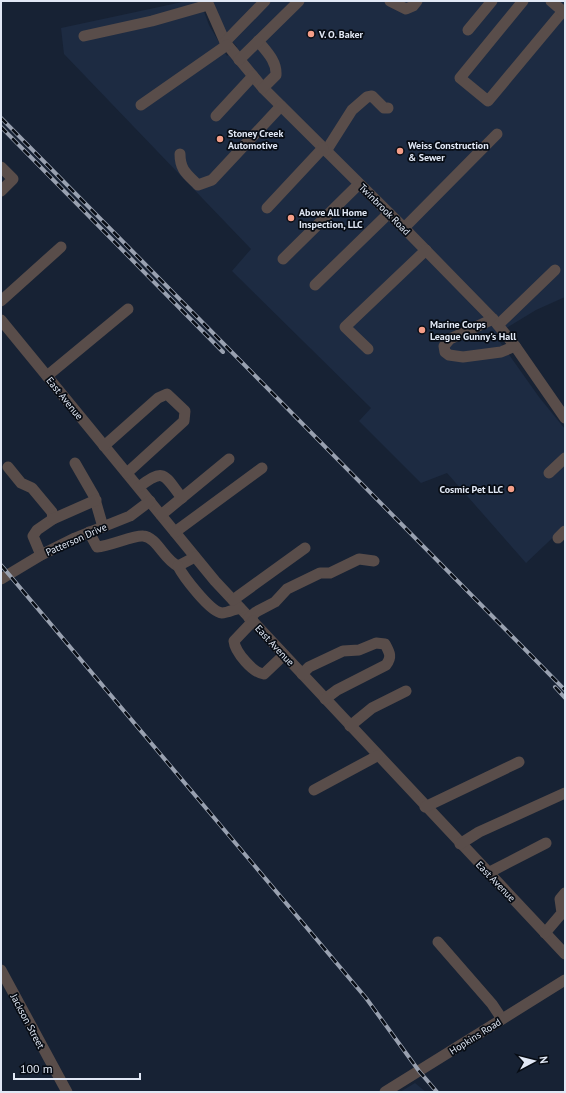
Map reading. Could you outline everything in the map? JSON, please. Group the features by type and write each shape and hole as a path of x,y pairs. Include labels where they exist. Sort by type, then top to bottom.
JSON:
{"street":[{"path":"141,105 226,43 265,1"},
{"path":"239,60 299,1"},
{"path":"390,1 406,9 413,6 417,1"},
{"path":"468,30 492,1"},
{"path":"523,1 460,78 488,101 564,12 551,1"},
{"path":"84,36 152,22 208,3"},
{"name":"Twinbrook Road","path":"208,3 226,43 263,88 390,213 495,322 515,346 565,418"},
{"path":"258,41 272,58 277,71 276,75 263,88"},
{"path":"216,116 253,76"},
{"path":"266,208 324,149 352,110 367,97 372,96 384,108 388,108"},
{"path":"180,154 180,164 184,171 198,184 212,180 281,106"},
{"path":"404,228 497,134"},
{"path":"1,167 13,180 1,191"},
{"path":"283,259 359,184"},
{"path":"315,285 390,213"},
{"path":"1,301 61,247"},
{"path":"368,349 345,326 426,250"},
{"path":"515,346 501,352 463,357 449,355 445,352 444,346 450,339 495,322 555,270"},
{"path":"47,376 128,309"},
{"name":"East Avenue","path":"1,321 195,557 251,620 425,807 565,954"},
{"path":"104,446 158,398 168,394 185,411 184,421 127,473"},
{"path":"549,473 565,458"},
{"path":"161,515 229,459"},
{"path":"75,463 96,500 103,527"},
{"path":"8,467 21,483 32,488 52,512 53,519"},
{"path":"175,532 262,468"},
{"path":"139,487 153,477 161,475 166,477 182,498"},
{"path":"41,555 33,536 37,530 53,519 96,500"},
{"name":"Patterson Drive","path":"1,579 41,555 89,532 130,516 150,501"},
{"path":"89,532 97,547 107,547 143,536 152,540 170,562 178,566 182,573 213,610 222,613 237,604 305,548"},
{"path":"178,566 195,557"},
{"path":"284,655 264,674 257,673 234,648 234,641 256,612 275,602 287,589 320,573 330,573 359,559 374,561"},
{"path":"302,674 309,667 343,651 359,650 376,643 385,644 391,653 390,660 386,665 337,690 325,699"},
{"path":"350,726 372,708 406,691"},
{"path":"314,790 378,756"},
{"path":"425,807 520,762"},
{"path":"460,844 478,832 565,792"},
{"path":"488,873 546,843"},
{"path":"545,933 562,914 560,898 565,893"},
{"path":"438,942 492,1004 502,1019"},
{"name":"Jackson Street","path":"1,970 67,1092"},
{"name":"Hopkins Road","path":"385,1092 565,980"}],"shaded area":[{"path":"187,1 200,1 209,25 227,56 237,47 225,33 213,1 565,1 565,297 536,310 495,335 539,397 565,429 565,526 526,563 447,473 421,483 359,421 371,408 232,271 251,249 64,54 61,28"},
{"path":"415,1083 426,1092 400,1092"}],"railway":[{"path":"1,118 565,690"},
{"path":"1,127 223,352"},
{"path":"1,565 366,998 419,1071 437,1092"},
{"path":"555,687 565,698"}],"place":[{"name":"V. O. Baker","path":"311,34"},
{"name":"Stoney Creek Automotive","path":"220,139"},
{"name":"Weiss Construction & Sewer","path":"400,151"},
{"name":"Above All Home Inspection, LLC","path":"291,218"},
{"name":"Marine Corps League Gunny's Hall","path":"422,330"},
{"name":"Cosmic Pet LLC","path":"511,489"}]}
